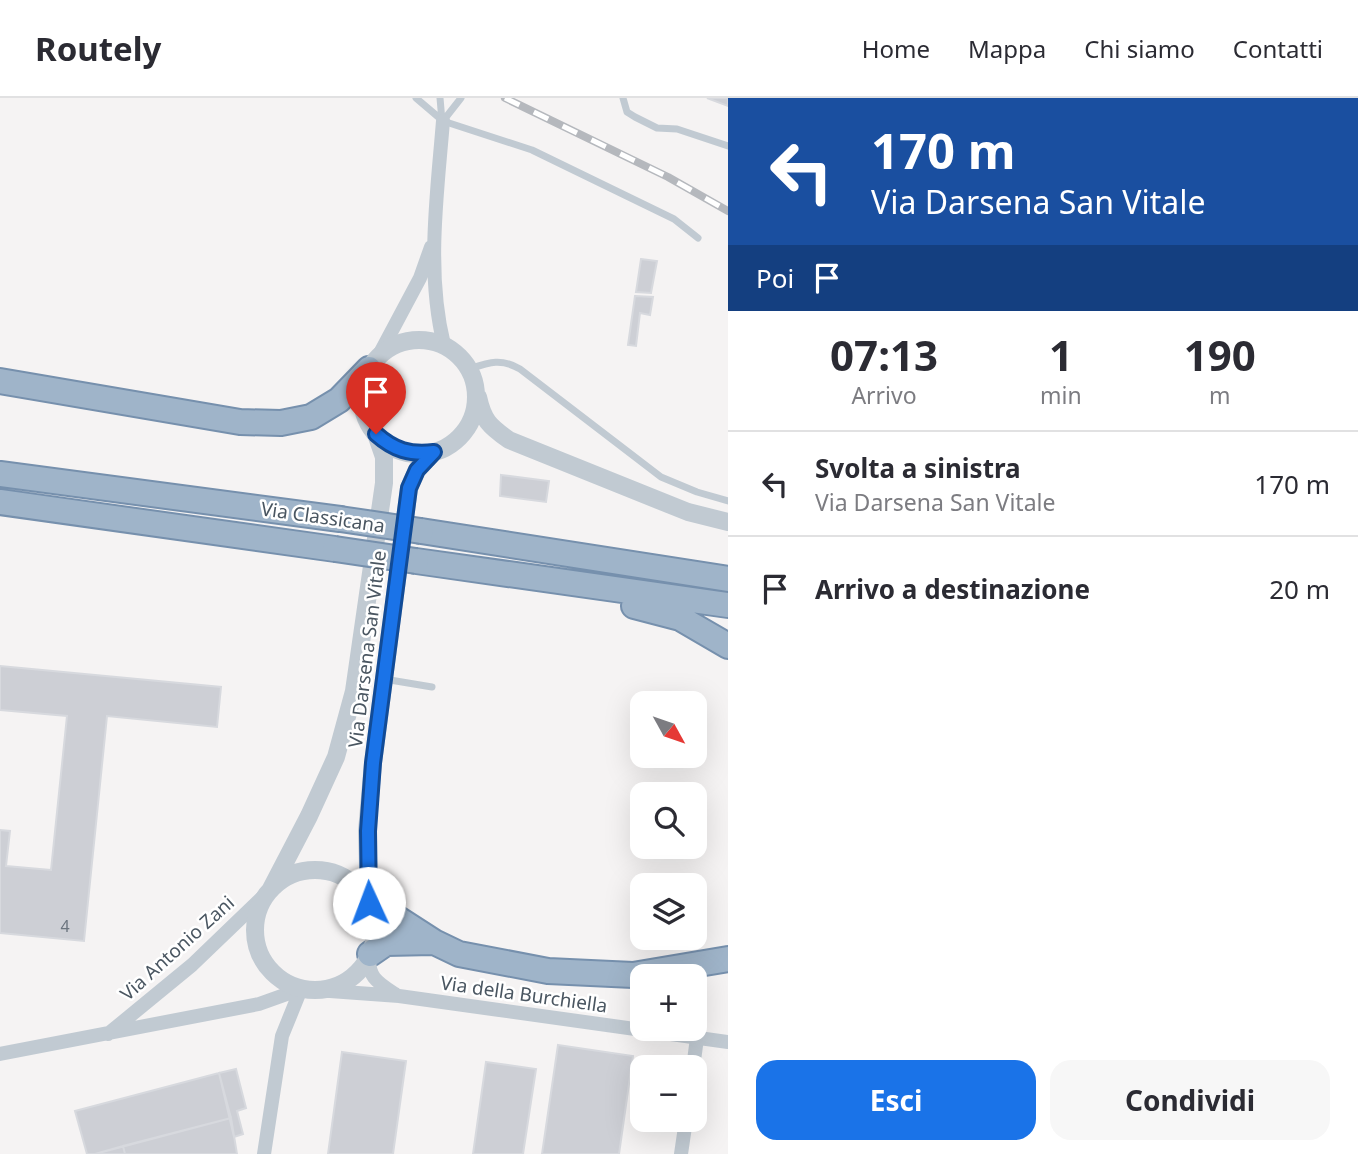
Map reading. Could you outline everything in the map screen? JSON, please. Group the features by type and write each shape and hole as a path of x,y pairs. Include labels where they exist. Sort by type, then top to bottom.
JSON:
{"highway":[{"path":"0,381 240,422 281,423 311,416 339,400 374,362"},
{"name":"Via Classicana","path":"0,474 340,519 728,579"},
{"name":"Via Classicana","path":"0,502 728,605"},
{"path":"537,578 593,600 652,609 680,618 728,646"},
{"path":"369,903 459,954 548,971 630,975"},
{"path":"370,954 386,943 434,942"},
{"path":"696,964 728,952"},
{"path":"703,964 728,959"}],"street":[{"name":"Via Darsena San Vitale","path":"369,903 368,831 373,763 409,488 417,470 434,452 451,444 469,424 475,407 475,388 469,369 458,355 444,345 434,289 443,121"},
{"name":"Via Darsena San Vitale","path":"271,889 337,757 354,691 384,483 384,457 376,434 367,420 362,403 363,386 420,278 435,235"},
{"path":"374,362 393,346 410,340 427,340 444,345"},
{"path":"475,388 482,416 492,428 509,440 688,512 728,522"},
{"path":"376,434 388,445 402,451 418,454 434,452"},
{"path":"324,870 342,876 358,887 369,903 375,929 370,954 361,968 348,980 333,987 309,989 285,982 271,971 260,956 255,939 255,921 261,904 271,889 286,877 304,871 324,870"},
{"name":"Via Antonio Zani","path":"107,1035 192,965 271,889"},
{"name":"Via della Burchiella","path":"370,954 368,965 375,982 399,996"},
{"path":"264,1154 282,1036 309,989"},
{"name":"Via Antonio Zani","path":"0,1054 259,1004 309,989"},
{"name":"Via della Burchiella","path":"309,989 399,996 630,1029"},
{"name":"Via della Burchiella","path":"707,1039 728,1042"},
{"path":"681,1154 684,1132"}],"lane":[{"path":"416,98 443,121 532,150 674,219 698,238"},
{"path":"440,98 443,121"},
{"path":"443,121 460,98"},
{"path":"623,98 627,112 657,128 677,128 728,146"},
{"path":"469,369 495,360 508,362 661,477 696,492 728,501"},
{"path":"384,679 432,687"}],"building":[{"path":"707,98 728,98 728,106"},
{"path":"641,259 657,261 651,293 636,292"},
{"path":"635,296 653,297 650,315 640,313 636,346 628,345"},
{"path":"501,475 549,481 546,502 500,496"},
{"path":"0,666 221,687 217,727 107,716 84,941 0,933 0,830 10,831 6,866 51,870 67,716 0,710"},
{"path":"558,1045 630,1056 630,1077 619,1154 542,1154"},
{"path":"342,1052 406,1061 393,1154 328,1154"},
{"path":"486,1062 536,1069 523,1154 473,1154"},
{"path":"236,1069 246,1108 237,1111 243,1134 234,1137 219,1073"},
{"path":"219,1073 231,1118 87,1154 75,1111"},
{"path":"231,1118 237,1154 125,1154 123,1146"},
{"path":"123,1146 125,1154 95,1154"}],"railway":[{"path":"505,98 668,177 728,211"}],"route":[{"path":"369,903 368,831 373,763 409,488 417,470 434,452 418,454 402,451 388,445 376,434"}]}
